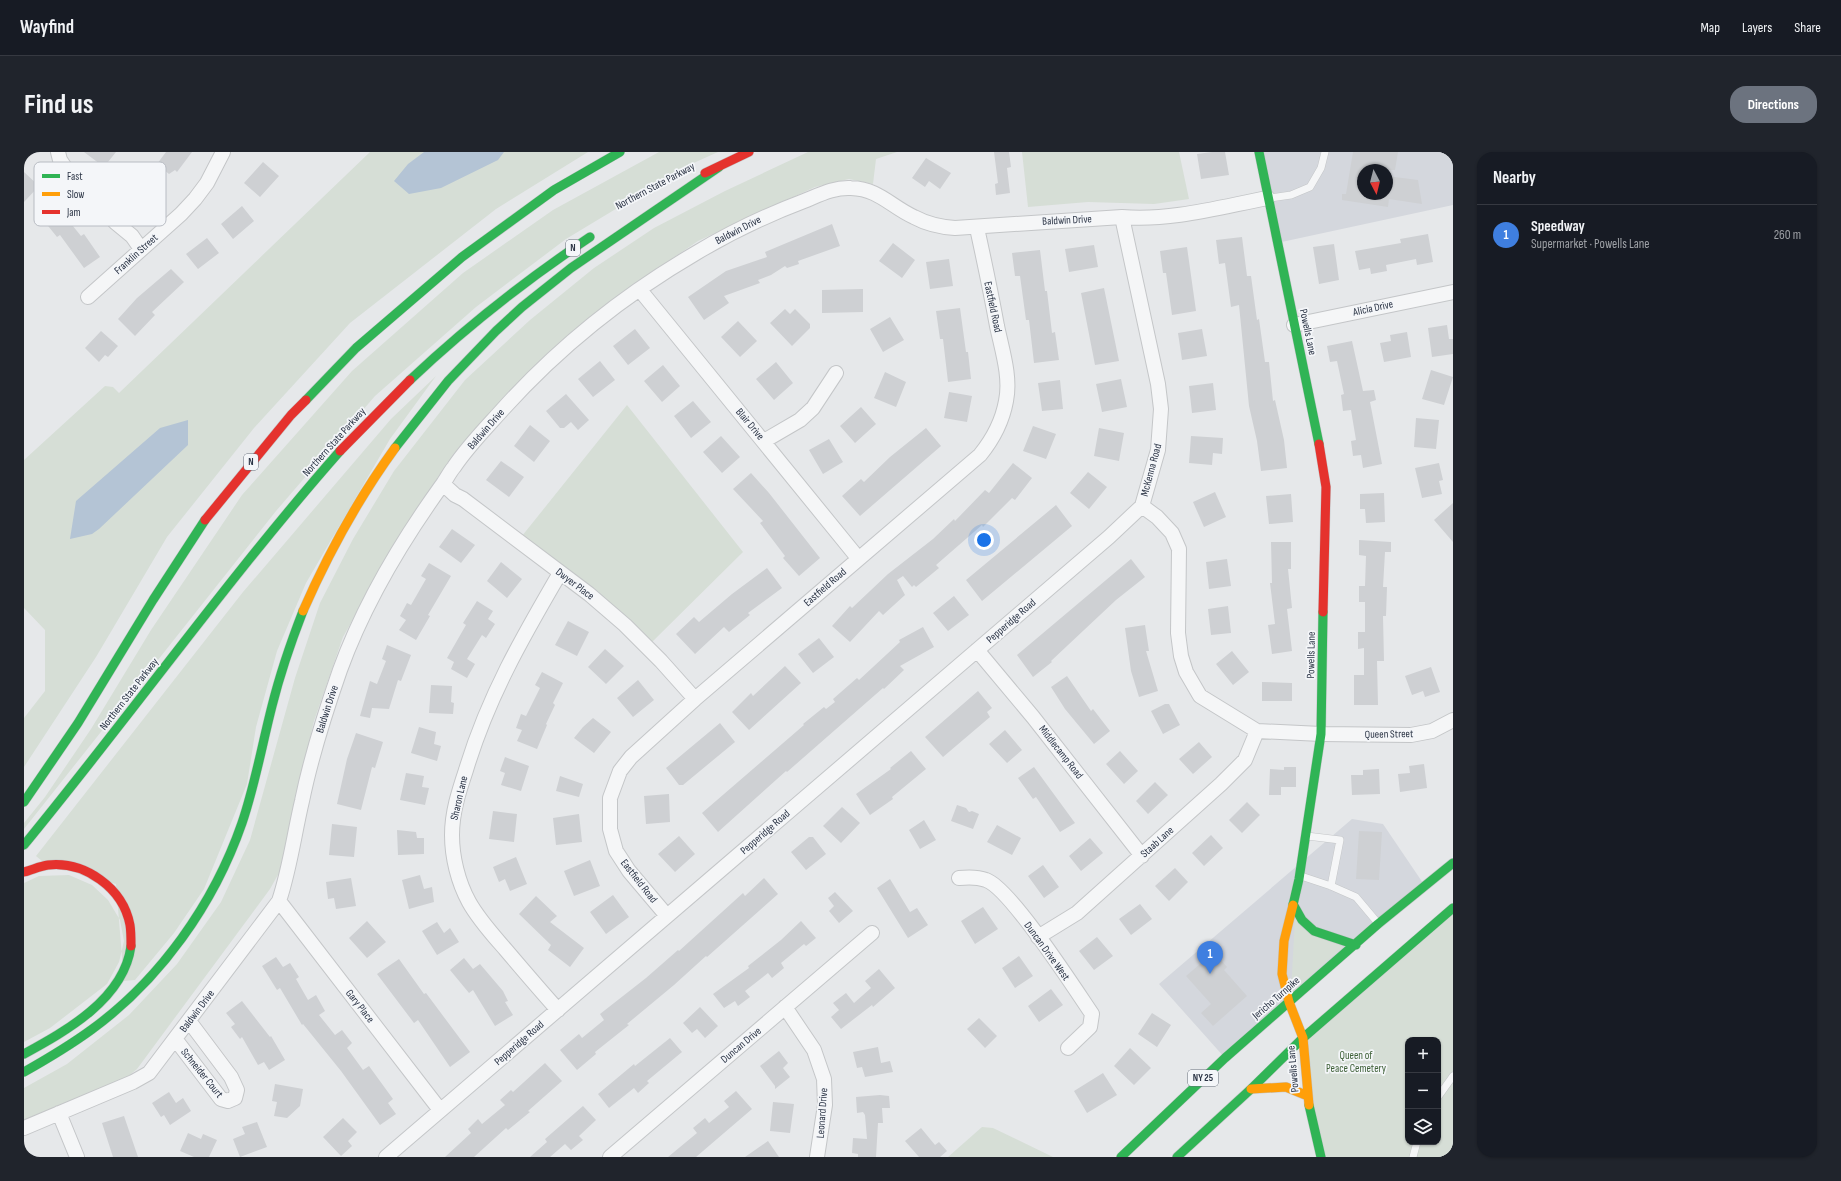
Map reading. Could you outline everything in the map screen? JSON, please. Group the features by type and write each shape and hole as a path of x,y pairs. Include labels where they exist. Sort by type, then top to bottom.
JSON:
{"main road":[{"name":"N","path":"24,802 78,723 153,600 200,528 232,486 291,415 322,381 389,317 462,257 554,190 620,152"},
{"name":"Northern State Parkway","path":"664,194 749,152"},
{"name":"Powells Lane","path":"1259,152 1322,457 1326,487 1321,734 1299,876 1284,941 1282,974 1289,1002 1303,1038 1308,1096 1321,1157"},
{"path":"24,1072 74,1043 118,1007 165,959 201,908 226,862 244,817 277,686 311,596 352,514 402,436 458,370 515,313 576,265 642,221 719,166"},
{"path":"501,218 554,190"},
{"name":"Northern State Parkway","path":"24,845 261,546 356,434 415,375 470,326 540,272 596,233"},
{"path":"192,522 201,510"},
{"name":"Jericho Turnpike","path":"1121,1157 1225,1058 1356,945 1378,924 1453,863"},
{"path":"24,872 41,866 57,864 76,867 93,874 110,887 123,904 129,920 131,935 129,958 123,973 114,987 80,1017 24,1054"},
{"path":"1293,904 1302,920 1314,932 1356,945"},
{"path":"1177,1157 1251,1089 1303,1038 1453,908"},
{"path":"1251,1089 1286,1087 1308,1096"}],"street":[{"path":"58,152 61,162"},
{"name":"Franklin Street","path":"88,297 141,248 181,214 195,199 207,183 223,152"},
{"name":"Baldwin Drive","path":"24,1128 146,1076 157,1065 279,902 288,874 301,802 312,756 341,669 359,624 388,567 424,509 454,467 482,432 530,380 587,328 626,298 674,266 718,240 778,211 832,190 850,188 873,192 912,217 936,226 955,228 977,228 1000,224 1122,217 1143,219 1173,217 1268,198"},
{"name":"McKenna Road","path":"1122,217 1158,384 1161,409 1158,450 1142,506 1172,533 1179,549 1178,633 1181,656 1186,672 1200,696 1257,731 1321,734"},
{"path":"120,226 132,236 141,248"},
{"name":"Eastfield Road","path":"667,916 629,871 616,851 610,829 610,798 620,771 630,757 695,699 980,455 994,437 1007,401 1005,361 977,228"},
{"name":"Blair Drive","path":"640,290 858,558"},
{"name":"Alicia Drive","path":"1294,325 1453,292"},
{"path":"764,441 800,420 813,408 836,372"},
{"name":"Dwyer Place","path":"443,484 455,495 589,594 625,625 661,661 695,699"},
{"name":"Pepperidge Road","path":"386,1157 1109,537 1142,506"},
{"name":"Sharon Lane","path":"558,1010 485,925 469,901 456,868 452,833 455,810 460,790 474,742 487,710 514,653 560,573"},
{"name":"Middlecamp Road","path":"977,650 1033,717 1142,856"},
{"name":"Queen Street","path":"1321,734 1411,735 1432,730 1453,720"},
{"name":"Staab Lane","path":"1038,937 1078,913 1221,784 1245,760 1257,731"},
{"name":"Duncan Drive West","path":"959,878 969,877 986,880 994,884 1006,896 1038,937 1092,1014 1090,1027 1068,1048"},
{"name":"Gary Place","path":"279,902 440,1110"},
{"name":"Duncan Drive","path":"610,1157 872,933"},
{"name":"Leonard Drive","path":"785,1007 814,1050 824,1080 825,1105 817,1157"},
{"name":"Schneider Court","path":"176,1040 221,1099 228,1102 235,1098 237,1090 233,1081 189,1021"},
{"path":"60,1113 77,1157"}],"lane":[{"path":"1268,198 1291,195 1310,188 1321,168 1325,152"},
{"path":"1306,836 1340,840 1331,886"},
{"path":"1299,876 1331,886 1356,897 1378,924"},
{"path":"1441,1093 1453,1076"},
{"path":"1413,1157 1416,1145"}],"shaded area":[{"path":"1259,152 1453,152 1453,205 1277,243"},
{"path":"1352,819 1383,824 1425,886 1225,1058 1159,984"}],"green space":[{"path":"370,152 588,152 496,209 350,323 254,428 167,537 96,657 24,767 24,718 45,691 45,630 24,608 24,460 105,386 113,387 119,393"},
{"path":"659,152 718,152 687,166 566,239 476,307 375,396 276,511 24,829 24,823 45,797 91,729 151,630 242,495 352,371 463,273 553,210"},
{"path":"808,152 897,152 876,159 873,184 849,179 815,187 698,241 629,288 570,334 499,403 440,474 392,550 343,637 314,721 279,873 270,889 137,1069 120,1083 24,1123 24,1088 67,1064 129,1015 177,964 221,902 250,840 295,678 320,603 353,539 394,471 465,380 530,320 594,268 654,228 725,191"},
{"path":"1022,152 1179,152 1189,199 1154,204 1088,202 1028,207"},
{"path":"436,376 390,439 306,583 277,651 256,727 247,784 204,889 174,933 135,980 124,981 116,884 42,861 36,856 243,592 391,419"},
{"path":"627,405 743,552 651,643 522,536"},
{"path":"69,875 92,885 108,900 120,920 124,941 119,962 107,984 50,1028 24,1042 24,883 39,876"},
{"name":"Queen of Peace Cemetery","path":"1453,908 1453,1157 1321,1157 1303,1038"},
{"path":"1295,917 1343,947 1291,993"},
{"path":"982,1127 993,1128 1053,1157 948,1157"}],"water":[{"path":"424,152 504,152 498,160 441,188 409,194 394,181 408,164"},
{"path":"188,420 188,445 99,529 92,534 70,539 76,501 160,428"}],"building":[{"path":"84,152 116,152 108,162 97,162"},
{"path":"166,152 192,152 177,172 175,170 169,174 166,172 166,162 158,162"},
{"path":"994,152 1009,152 1011,167 1007,168 1010,193 996,195 995,184 998,183"},
{"path":"1225,152 1229,175 1201,179 1197,154"},
{"path":"1353,152 1398,152 1395,170 1393,170 1393,164 1357,164 1357,200 1389,200 1388,207 1342,200 1342,194 1346,194"},
{"path":"926,158 951,173 940,189 929,181 925,187 912,178"},
{"path":"263,162 279,176 260,197 244,183"},
{"path":"24,172 34,181 34,191 24,202"},
{"path":"1393,177 1418,180 1422,204 1393,200"},
{"path":"242,206 254,221 233,239 221,224"},
{"path":"832,224 840,246 798,261 799,264 787,268 785,266 771,275 758,280 760,283 724,296 729,303 704,320 688,297 726,271 767,257 765,252"},
{"path":"48,226 73,226 81,236 84,234 100,257 84,268 60,235 57,237"},
{"path":"1428,234 1433,262 1417,265 1416,259 1386,265 1387,271 1371,274 1370,268 1359,270 1355,251 1401,243 1400,239"},
{"path":"1242,237 1247,276 1251,276 1265,362 1269,362 1273,401 1275,400 1284,440 1287,468 1261,471 1257,441 1249,406 1239,305 1231,307 1225,263 1219,264 1216,240"},
{"path":"207,238 219,253 198,269 186,254"},
{"path":"893,243 915,260 902,278 879,261"},
{"path":"1334,244 1339,280 1319,284 1313,247"},
{"path":"1094,245 1098,267 1069,272 1065,249"},
{"path":"1187,247 1196,311 1172,315 1166,273 1163,273 1160,251"},
{"path":"1040,250 1052,333 1055,332 1059,360 1034,363 1029,320 1026,320 1020,276 1015,276 1012,253"},
{"path":"949,259 953,286 930,289 926,262"},
{"path":"171,269 184,282 152,312 155,315 135,336 118,319 137,298"},
{"path":"1104,288 1119,361 1095,365 1081,293"},
{"path":"863,289 863,312 822,313 822,290"},
{"path":"960,308 971,379 948,382 943,339 940,339 936,311"},
{"path":"785,309 790,314 795,309 810,324 810,328 792,346 770,323"},
{"path":"890,317 904,340 883,352 870,329"},
{"path":"738,321 757,341 740,357 721,337"},
{"path":"1447,325 1449,339 1453,339 1453,354 1432,357 1428,328"},
{"path":"635,329 650,348 628,365 613,346"},
{"path":"1202,329 1207,356 1182,360 1178,333"},
{"path":"101,331 118,346 108,357 105,355 99,362 85,348"},
{"path":"1407,332 1411,357 1384,362 1380,343 1391,341 1390,335"},
{"path":"1352,341 1363,391 1374,390 1376,400 1370,402 1382,464 1363,468 1361,455 1353,456 1351,441 1356,440 1351,410 1343,411 1341,395 1344,394 1337,361 1330,362 1327,346"},
{"path":"600,361 615,380 593,397 578,379"},
{"path":"776,362 793,383 774,400 756,379"},
{"path":"663,365 680,386 662,402 644,381"},
{"path":"1431,370 1453,377 1444,405 1422,399"},
{"path":"885,372 906,382 896,407 874,398"},
{"path":"1121,379 1127,407 1102,412 1096,384"},
{"path":"1060,380 1063,409 1042,411 1038,383"},
{"path":"1213,383 1216,410 1192,413 1189,386"},
{"path":"949,392 972,396 967,422 944,418"},
{"path":"566,394 589,420 578,430 571,422 564,428 560,428 546,411"},
{"path":"693,401 711,422 691,438 674,416"},
{"path":"861,407 876,424 855,443 840,426"},
{"path":"1416,418 1439,420 1436,449 1414,447"},
{"path":"530,425 550,441 534,462 514,446"},
{"path":"1033,426 1056,434 1046,459 1023,451"},
{"path":"926,428 941,446 860,516 842,496 861,479 864,482 890,457"},
{"path":"1099,428 1124,433 1119,461 1094,456"},
{"path":"721,436 740,457 722,473 703,452"},
{"path":"1191,436 1223,438 1222,454 1213,453 1212,465 1189,463"},
{"path":"829,439 843,462 823,474 809,450"},
{"path":"501,461 524,477 509,497 486,480"},
{"path":"1013,463 1032,478 1015,500 1012,498 983,527 982,525 936,565 939,568 916,587 914,585 912,587 903,576 897,580 905,595 883,615 879,611 850,642 832,626 850,606 852,608 888,574 933,539 954,519 955,521 985,490 989,493"},
{"path":"1439,463 1443,480 1439,481 1442,494 1422,498 1415,468"},
{"path":"1088,472 1107,487 1089,509 1070,493"},
{"path":"751,473 769,493 820,558 799,576 783,558 785,556 760,523 763,521 733,489"},
{"path":"1215,492 1226,517 1204,527 1193,502"},
{"path":"1384,493 1385,522 1366,523 1365,509 1360,509 1360,494"},
{"path":"1291,494 1293,522 1269,524 1266,496"},
{"path":"1453,503 1453,542 1434,520"},
{"path":"1056,505 1072,526 982,601 966,580"},
{"path":"452,529 475,545 461,563 439,547"},
{"path":"1359,540 1391,542 1391,552 1385,552 1383,587 1387,587 1386,616 1383,616 1384,661 1377,661 1378,705 1354,705 1354,675 1364,675 1364,648 1358,649 1358,632 1365,632 1365,602 1359,602 1359,586 1365,586 1366,556 1359,555"},
{"path":"1271,542 1291,542 1291,569 1288,569 1292,608 1287,609 1292,651 1272,654 1268,625 1275,624 1270,583 1272,583"},
{"path":"1131,559 1145,577 1116,600 1051,661 1052,662 1033,677 1017,655"},
{"path":"1227,559 1231,586 1209,589 1206,562"},
{"path":"501,562 522,579 507,598 487,581"},
{"path":"429,563 451,576 428,615 430,616 416,640 399,630 406,620 400,616 407,603 411,605 426,579 421,576"},
{"path":"767,568 782,588 748,613 750,615 729,632 724,627 695,654 676,634 694,617 699,622 732,594"},
{"path":"954,596 969,615 948,631 933,613"},
{"path":"477,601 493,611 488,619 495,624 486,638 482,635 467,659 475,664 467,678 451,669 454,662 447,658 466,625 463,623"},
{"path":"1228,606 1231,633 1211,635 1208,609"},
{"path":"568,621 589,632 577,656 555,645"},
{"path":"1145,625 1149,651 1146,651 1158,691 1139,697 1131,671 1125,628"},
{"path":"923,627 934,647 900,666 904,670 884,689 883,688 787,772 786,771 718,832 702,813 804,725 803,724 824,707 826,709 835,702 833,699 857,678 859,680 900,642 899,640"},
{"path":"819,638 834,657 813,673 798,654"},
{"path":"387,645 411,655 401,681 398,680 389,709 372,708 370,718 360,716 370,681 377,684 386,661 382,659"},
{"path":"605,649 624,666 606,684 588,667"},
{"path":"1232,651 1249,672 1233,685 1216,664"},
{"path":"785,666 801,683 749,730 732,712 751,693 753,696"},
{"path":"1431,667 1440,692 1425,697 1423,691 1412,695 1405,676"},
{"path":"542,672 563,683 553,703 555,705 537,749 517,741 522,730 516,728 521,714 526,716 540,688 535,685"},
{"path":"1067,676 1091,711 1093,709 1110,731 1094,744 1065,709 1051,687"},
{"path":"638,680 654,700 633,717 617,698"},
{"path":"1262,682 1292,683 1292,701 1262,701"},
{"path":"431,685 452,686 451,702 454,703 453,714 429,713"},
{"path":"978,691 992,708 987,712 990,717 943,757 925,737"},
{"path":"1165,704 1169,704 1180,725 1163,734 1151,711"},
{"path":"593,718 611,732 594,753 574,738"},
{"path":"720,723 735,742 683,785 679,785 666,768"},
{"path":"419,727 436,732 434,744 441,746 437,761 411,753"},
{"path":"1005,730 1022,750 1007,763 989,744"},
{"path":"356,733 383,742 375,768 372,767 361,810 337,804 347,759"},
{"path":"1199,742 1212,757 1193,774 1179,759"},
{"path":"911,751 926,769 892,797 893,799 870,815 856,794 891,769 890,768"},
{"path":"1120,751 1138,771 1124,784 1106,764"},
{"path":"505,757 529,766 521,791 501,785 505,773 500,771"},
{"path":"1424,764 1427,788 1400,792 1398,774 1410,773 1409,766"},
{"path":"1034,767 1075,823 1060,832 1036,797 1033,799 1018,778"},
{"path":"1284,767 1296,767 1296,787 1281,787 1281,795 1269,795 1270,769 1284,770"},
{"path":"1379,769 1380,794 1352,795 1351,775 1363,775 1363,770"},
{"path":"406,773 424,776 422,787 429,788 425,805 400,800"},
{"path":"560,776 583,784 579,797 556,791"},
{"path":"1155,782 1168,795 1148,814 1136,801"},
{"path":"669,794 670,822 646,824 644,796"},
{"path":"1247,802 1260,815 1242,833 1229,820"},
{"path":"957,805 966,808 969,812 972,811 979,814 973,829 951,821"},
{"path":"842,807 860,823 841,843 823,826"},
{"path":"493,811 517,814 514,842 489,839"},
{"path":"579,814 582,842 556,845 553,818"},
{"path":"924,820 936,840 920,849 909,830"},
{"path":"332,824 357,827 354,857 329,855"},
{"path":"997,825 1021,838 1012,855 987,842"},
{"path":"397,830 416,832 417,838 424,838 424,854 398,855"},
{"path":"1359,831 1382,832 1379,880 1356,879"},
{"path":"1211,835 1223,848 1204,866 1192,853"},
{"path":"679,836 695,854 675,872 658,854"},
{"path":"809,837 813,837 826,854 806,870 791,852"},
{"path":"1090,838 1103,853 1081,871 1069,856"},
{"path":"516,857 527,884 510,891 505,879 499,882 493,867"},
{"path":"590,860 600,886 574,896 564,871"},
{"path":"1043,865 1059,887 1044,898 1028,876"},
{"path":"1175,868 1188,882 1169,901 1155,886"},
{"path":"420,875 424,889 432,887 434,902 409,909 402,880"},
{"path":"351,878 356,906 336,909 334,898 328,899 326,882"},
{"path":"764,878 778,894 707,957 706,956 627,1024 629,1025 595,1052 596,1054 577,1070 560,1050 579,1034 582,1038 604,1020 600,1014 646,978 678,950 679,951 743,893 745,896"},
{"path":"890,879 910,912 917,908 928,925 908,938 877,888"},
{"path":"835,892 853,911 839,923 829,911 834,906 828,898"},
{"path":"613,895 629,917 606,934 590,912"},
{"path":"536,896 557,916 550,922 584,948 570,967 548,950 551,945 519,914"},
{"path":"1140,904 1152,919 1131,935 1119,919"},
{"path":"983,907 998,929 975,944 961,921"},
{"path":"367,921 386,942 367,958 349,938"},
{"path":"801,921 816,938 806,946 804,944 781,963 784,968 772,978 768,973 745,991 750,997 738,1006 735,1001 724,1008 713,994 749,968 748,966 781,940"},
{"path":"437,922 444,933 450,928 459,942 437,955 422,931"},
{"path":"1097,937 1113,956 1094,970 1079,951"},
{"path":"1214,952 1227,967 1224,970 1247,996 1213,1026 1201,1013 1211,1004 1186,976"},
{"path":"1019,956 1033,976 1015,988 1002,968"},
{"path":"276,957 283,967 290,963 299,977 296,979 308,1000 316,995 325,1011 319,1015 335,1035 342,1030 352,1043 347,1048 363,1070 369,1066 393,1099 388,1103 396,1114 380,1125 341,1071 303,1024 302,1025 280,988 277,990 262,966"},
{"path":"464,958 473,969 480,964 503,991 508,1001 505,1002 513,1015 495,1026 473,990 469,993 450,970"},
{"path":"399,959 424,994 426,993 470,1052 450,1067 418,1020 414,1023 377,974"},
{"path":"879,969 895,988 873,1007 872,1005 841,1029 831,1017 839,1010 833,1003 846,993 854,1003 871,988 865,981"},
{"path":"1051,989 1063,1005 1039,1022 1028,1006"},
{"path":"242,1001 270,1037 271,1036 285,1060 269,1070 264,1062 258,1065 242,1037 240,1039 231,1027 235,1024 226,1013"},
{"path":"700,1007 718,1026 705,1038 697,1029 692,1033 683,1023"},
{"path":"1152,1013 1171,1025 1157,1047 1138,1034"},
{"path":"979,1018 997,1036 985,1048 967,1029"},
{"path":"670,1038 682,1052 647,1081 649,1083 638,1093 634,1088 609,1108 598,1094 634,1064 635,1066"},
{"path":"878,1047 881,1063 890,1061 893,1072 865,1077 862,1067 857,1068 853,1052"},
{"path":"1130,1048 1151,1068 1134,1085 1114,1066"},
{"path":"779,1051 788,1063 783,1068 790,1077 775,1089 775,1086 760,1066"},
{"path":"545,1063 562,1081 528,1111 530,1112 508,1130 506,1128 474,1157 445,1157 471,1133 468,1129 478,1119 482,1124 505,1105 500,1100 511,1090 513,1092"},
{"path":"1103,1073 1117,1095 1087,1113 1074,1091"},
{"path":"275,1084 303,1089 300,1106 287,1118 274,1116 277,1102 272,1101"},
{"path":"736,1091 752,1109 696,1157 668,1157 697,1133 693,1128 705,1118 709,1123 729,1107 724,1101"},
{"path":"169,1092 176,1103 183,1098 191,1111 170,1125 164,1115 161,1117 152,1103"},
{"path":"880,1095 889,1096 890,1108 882,1108 883,1123 878,1123 876,1157 858,1157 858,1154 852,1153 853,1138 867,1139 865,1115 863,1112 857,1113 856,1097"},
{"path":"773,1102 794,1104 790,1133 770,1131"},
{"path":"583,1106 596,1120 579,1136 583,1140 571,1150 565,1144 550,1157 530,1157 547,1142 545,1139"},
{"path":"124,1116 138,1157 113,1157 102,1123"},
{"path":"343,1118 357,1132 348,1141 352,1146 341,1156 323,1137"},
{"path":"257,1122 267,1147 240,1157 233,1139 245,1134 242,1127"},
{"path":"921,1128 935,1145 939,1142 947,1151 940,1157 919,1157 905,1141"},
{"path":"188,1133 201,1139 203,1134 217,1140 209,1157 194,1157 180,1151"},
{"path":"768,1141 779,1157 745,1157"}],"traffic: fast":[{"path":"306,400 356,348 462,257 554,190 620,152"},
{"path":"1259,152 1319,444"},
{"path":"395,448 448,381 496,331 522,307 571,268 719,167"},
{"path":"410,380 453,341 497,305 590,237"},
{"path":"24,845 259,547 340,451"},
{"path":"24,802 78,723 153,600 205,520"},
{"path":"24,1072 91,1030 116,1010 140,988 162,964 200,911 230,853 247,809 279,682 303,611"},
{"path":"1293,905 1299,879 1321,734 1323,612"},
{"path":"1121,1157 1225,1058 1378,924 1453,863"},
{"path":"1293,904 1302,920 1314,931 1356,945"},
{"path":"1177,1157 1251,1089 1303,1038 1453,908"},
{"path":"24,1054 74,1024 91,1011 105,997 117,982 126,965 131,946"},
{"path":"1309,1105 1321,1157"}],"traffic: slow":[{"path":"303,611 344,527 381,467 395,448"},
{"path":"1293,905 1284,941 1282,974 1289,1002 1303,1038 1309,1105"},
{"path":"1251,1089 1286,1087 1308,1096"}],"traffic: jam":[{"path":"705,173 749,152"},
{"path":"340,451 410,380"},
{"path":"205,520 291,415 306,400"},
{"path":"1319,444 1326,487 1323,612"},
{"path":"24,872 48,865 62,865 75,867 88,872 100,880 111,889 119,899 126,912 130,925 131,946"}],"place":[{"name":"Speedway","path":"1210,974"}]}
